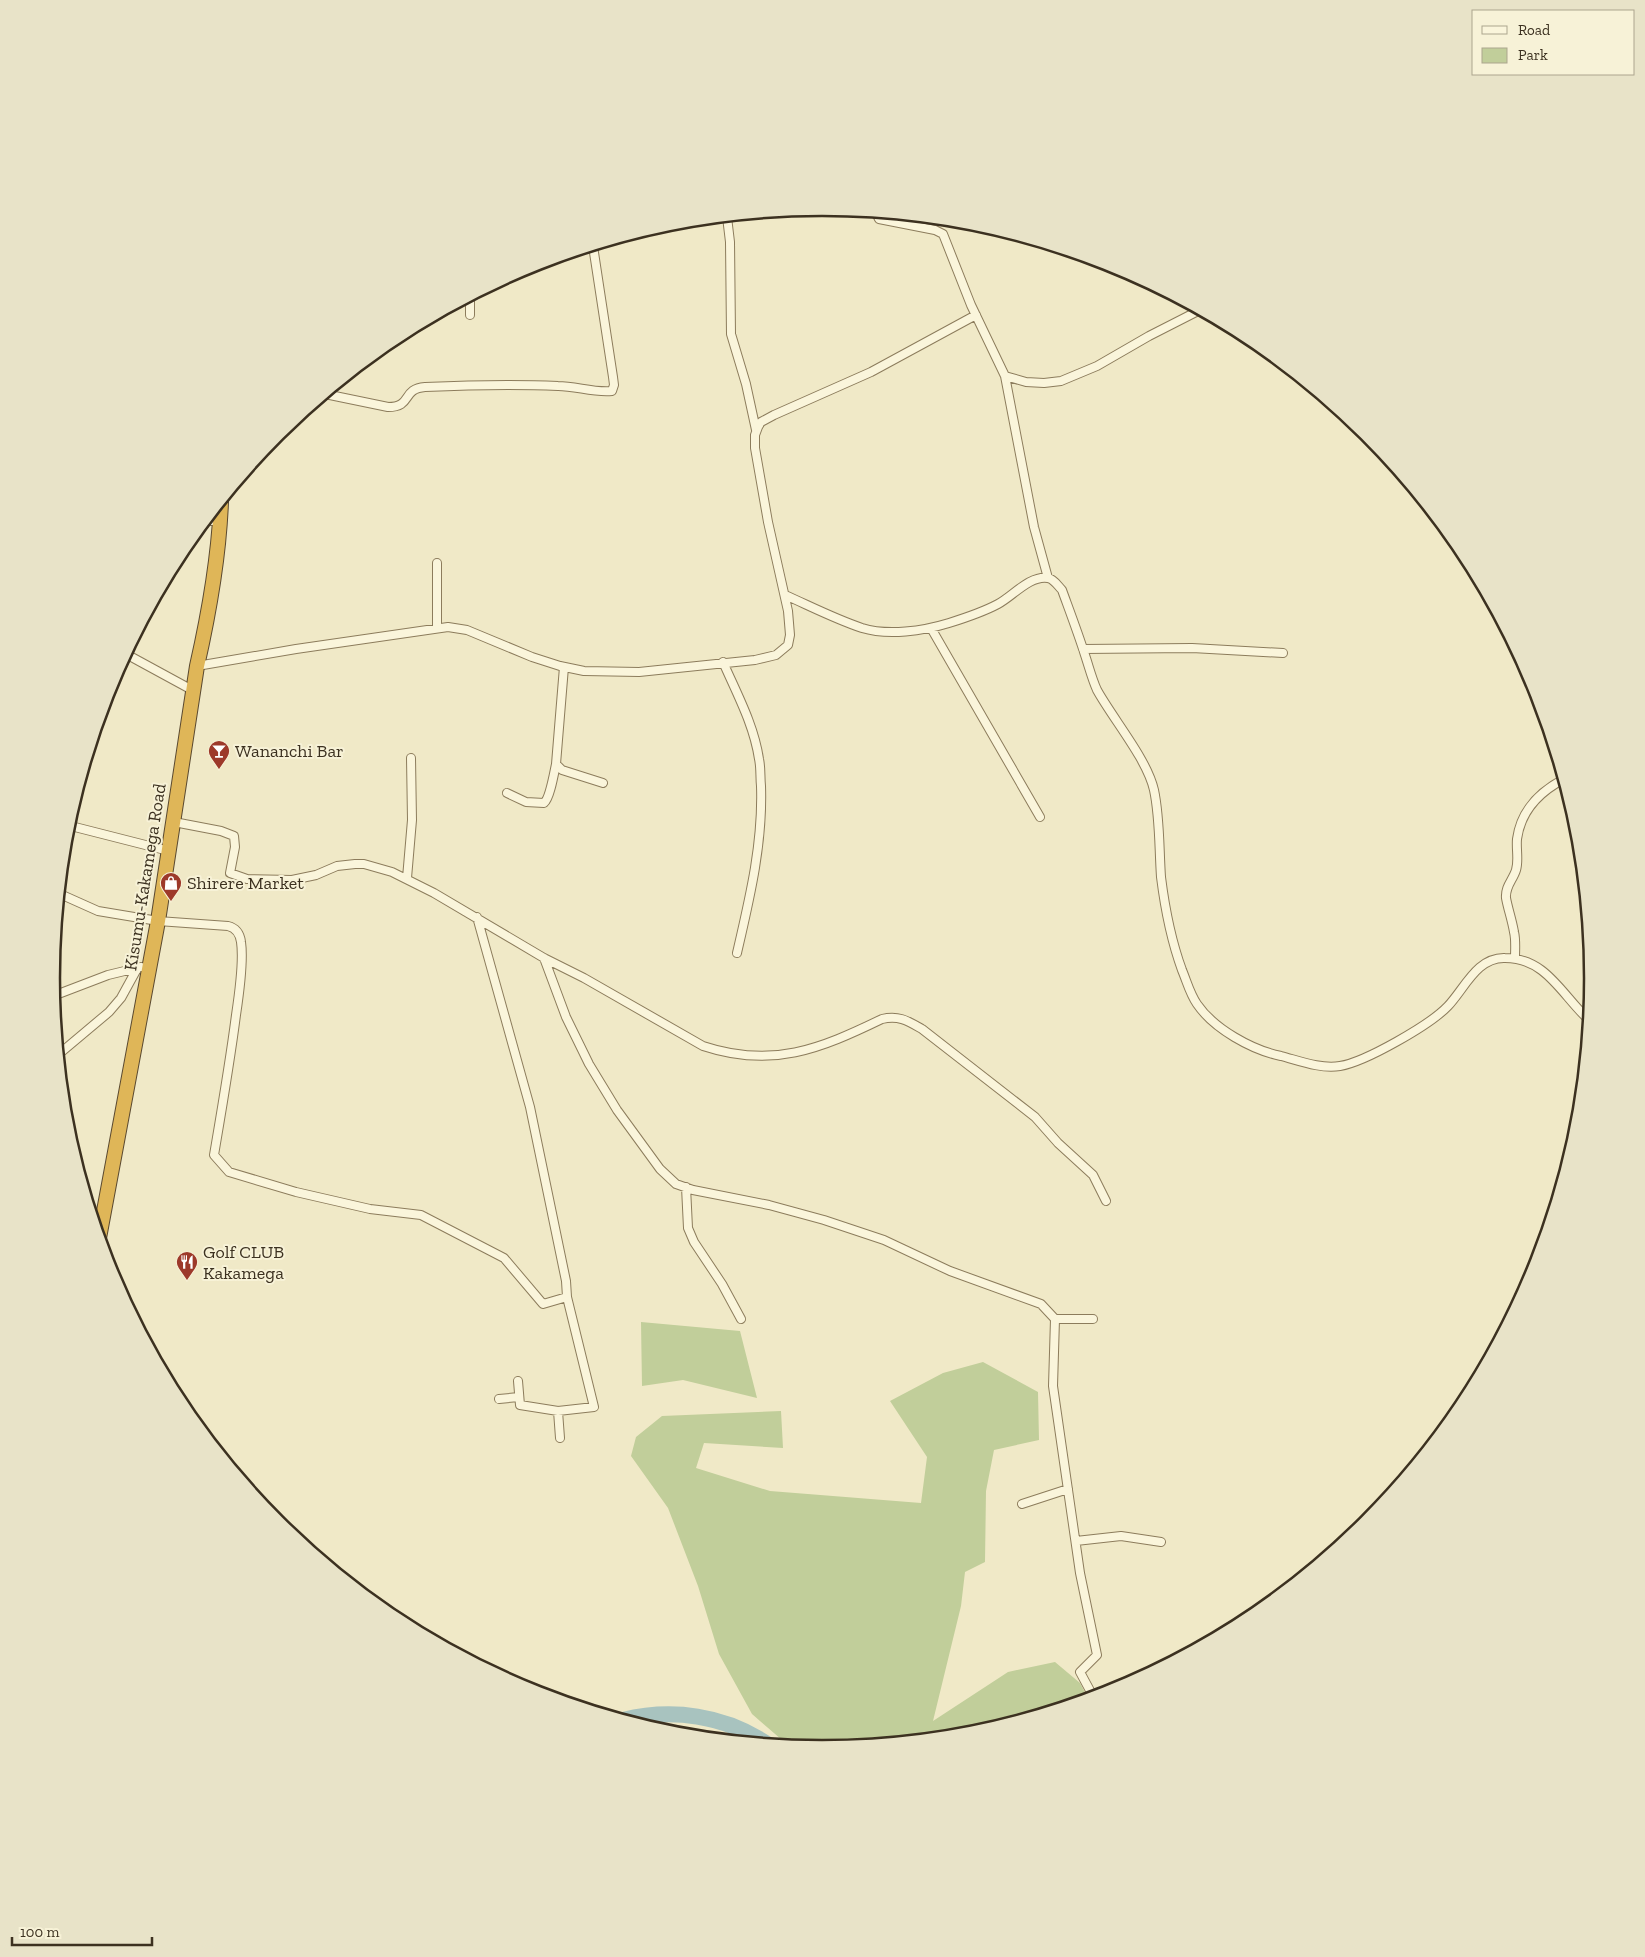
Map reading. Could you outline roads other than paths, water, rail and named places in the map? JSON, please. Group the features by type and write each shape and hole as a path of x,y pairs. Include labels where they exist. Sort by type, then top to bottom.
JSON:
{"highway":[{"name":"Kisumu-Kakamega Road","path":"220,521 224,507"},
{"name":"Kisumu-Kakamega Road","path":"101,1226 144,966 158,921 170,852 205,628 221,511"}],"street":[{"path":"878,219 935,230 943,234 976,315 1006,376 1034,527 1048,578"},
{"path":"198,666 437,628 458,627 532,657 584,671 639,672 755,660 776,655 788,645 790,626 785,595 768,522 755,448 756,430 746,384 731,334 730,242 728,223"},
{"path":"332,395 388,407 397,407 404,403 409,392 416,388 425,387 503,384 561,386 602,392 612,391 614,386 613,377 594,251"},
{"path":"470,303 470,315"},
{"path":"1006,376 1026,382 1061,382 1098,366 1149,336 1194,313"},
{"path":"756,430 761,422 768,418 871,372 976,315"},
{"path":"213,521 220,521"},
{"path":"437,563 437,628"},
{"path":"785,595 863,628 894,631 931,628 985,610 1034,580 1052,579 1062,590 1096,686 1143,763 1154,789 1166,916 1174,949 1196,1003 1210,1020 1258,1049 1315,1064 1342,1066 1377,1052 1415,1031 1446,1008 1462,990 1474,972 1490,959 1503,957 1522,959 1534,965 1558,984 1575,1008 1584,1015"},
{"path":"931,628 1040,817"},
{"path":"1083,649 1192,648 1283,653"},
{"path":"132,657 194,691"},
{"path":"723,662 750,721 759,760 762,807 760,842 737,953"},
{"path":"507,793 526,802 544,803 549,796 556,764 564,667"},
{"path":"408,878 412,820 411,758"},
{"path":"556,764 562,770 603,783"},
{"path":"1516,958 1515,933 1506,897 1507,888 1517,863 1517,841 1520,822 1529,806 1543,792 1559,782"},
{"path":"174,822 221,831 234,836 235,847 230,873 242,879 298,880 337,866 355,864 375,867 408,878 544,958 584,978 703,1046 725,1053 764,1056 795,1053 852,1033 882,1019 890,1017 904,1018 922,1029 1034,1117 1058,1143 1093,1175 1106,1201"},
{"path":"76,827 170,852"},
{"path":"65,896 98,911 158,921 232,927 239,933 241,942 237,1007 214,1155 230,1172 296,1192 370,1209 420,1215 504,1258 544,1304 567,1297"},
{"path":"477,917 530,1107 566,1281 567,1297 594,1407 558,1411 520,1405 518,1381"},
{"path":"544,958 566,1016 589,1064 612,1102 660,1169 676,1184 769,1205 824,1220 884,1240 950,1270 1041,1304 1055,1319 1053,1386 1080,1572 1097,1656 1080,1672 1091,1692"},
{"path":"61,993 108,975 144,966"},
{"path":"64,1050 95,1026 109,1012 144,966"},
{"path":"686,1187 688,1228 741,1319"},
{"path":"1055,1319 1093,1319"},
{"path":"499,1399 519,1396"},
{"path":"558,1411 560,1438"},
{"path":"1022,1504 1068,1489"},
{"path":"1076,1541 1121,1536 1161,1542"}],"waterway":[{"path":"635,1717 660,1715 697,1717 733,1726 756,1737"}],"place":[{"name":"Wananchi Bar","path":"219,770"},
{"name":"Shirere Market","path":"171,902"},
{"name":"Golf CLUB Kakamega","path":"187,1281"}]}
